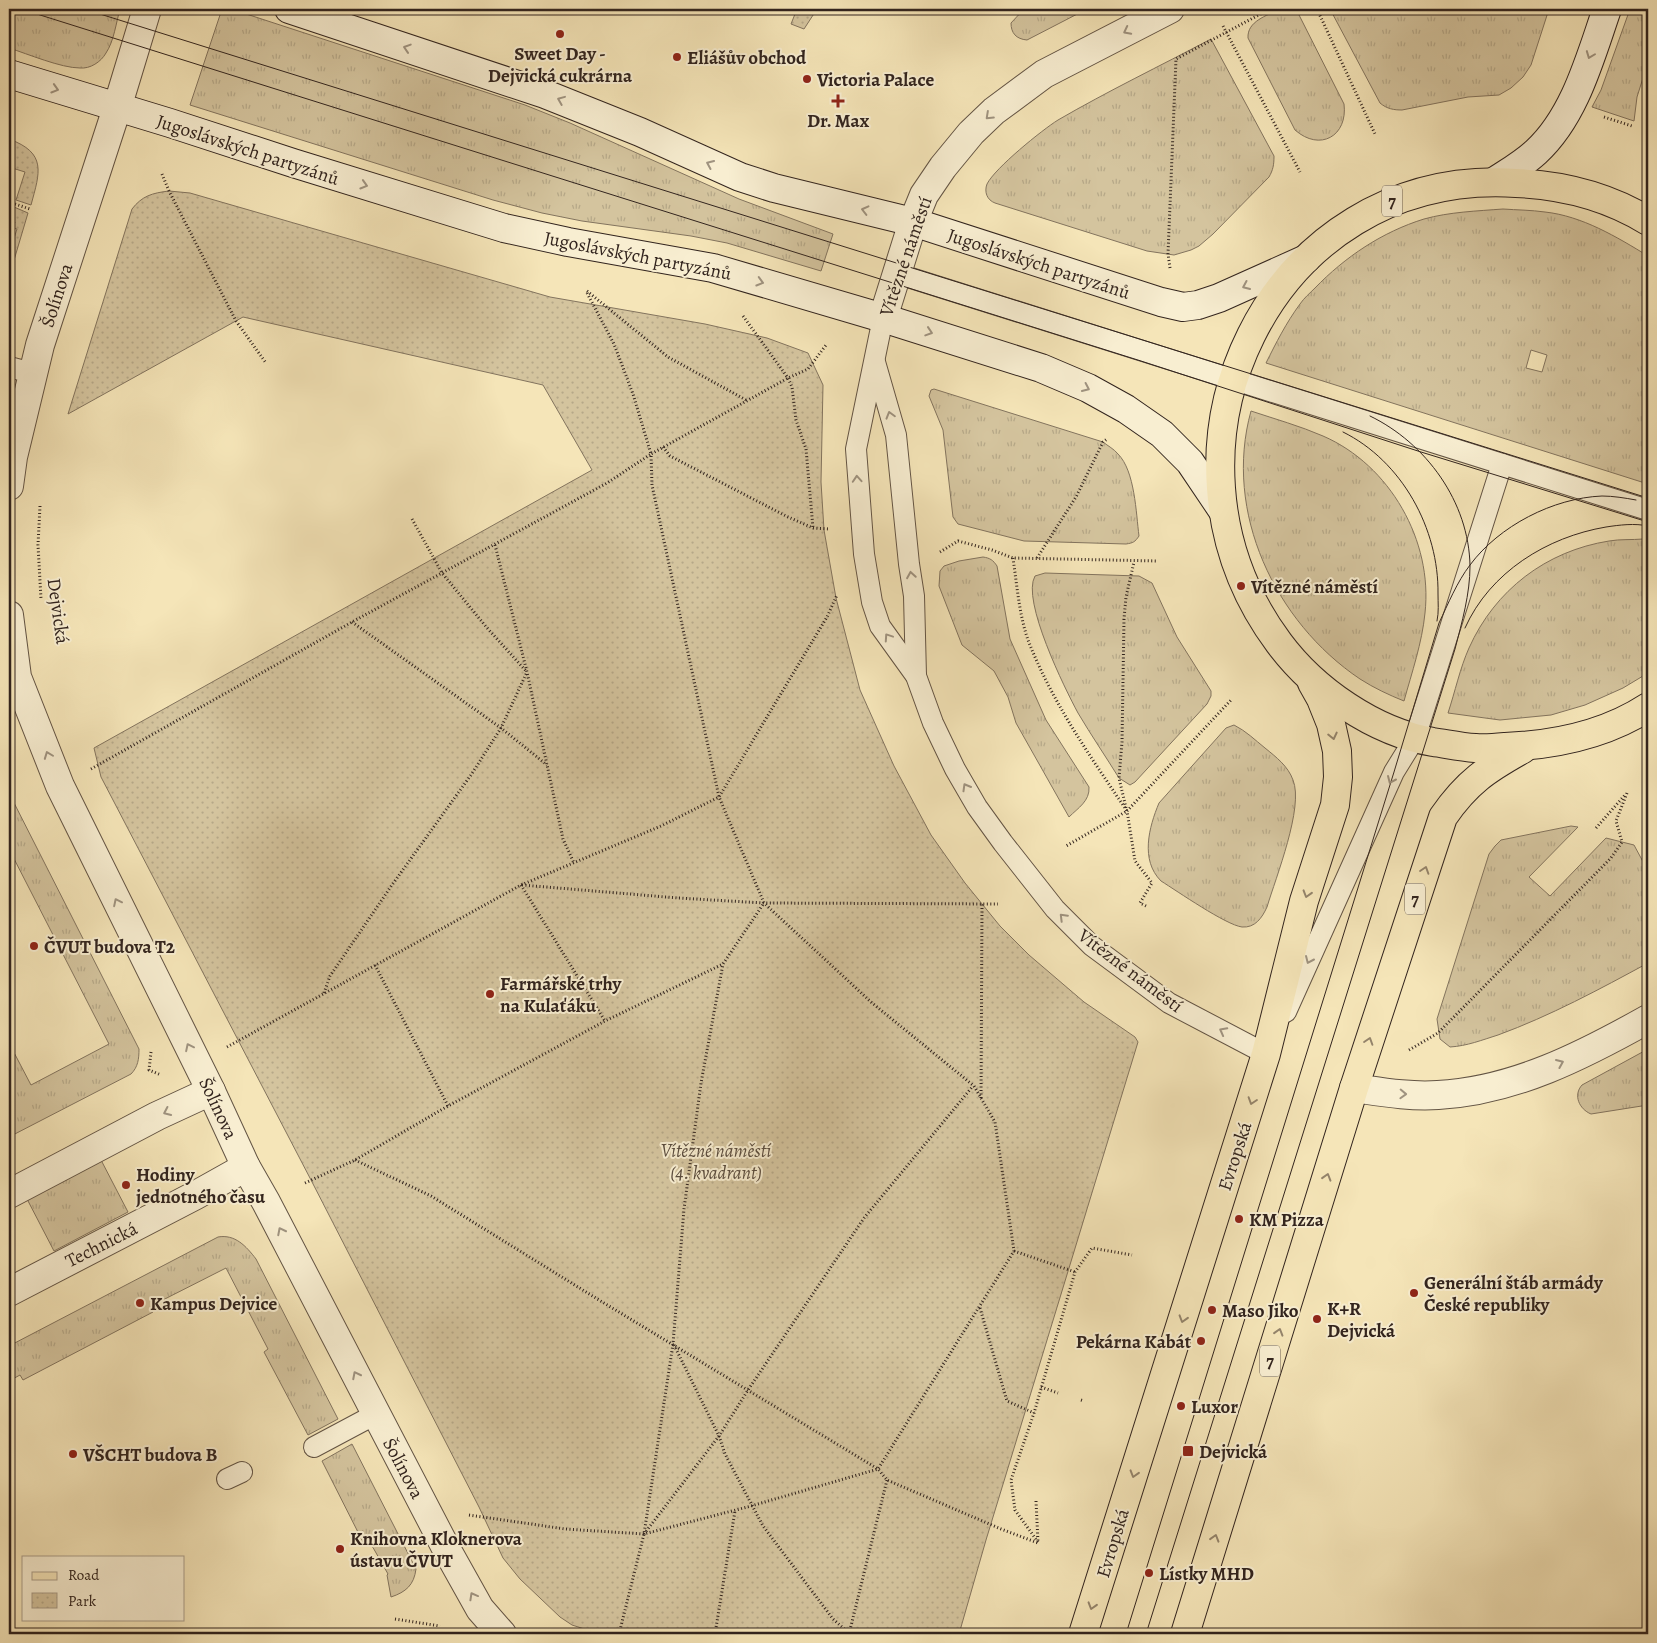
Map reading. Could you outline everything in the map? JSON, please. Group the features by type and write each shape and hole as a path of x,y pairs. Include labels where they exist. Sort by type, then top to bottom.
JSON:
{"main road":[{"name":"7","path":"1307,676 1267,627 1251,600 1234,557 1223,511 1220,456 1222,428 1233,379 1255,326 1281,286 1306,259 1332,236 1361,217 1392,201 1426,190 1459,183 1495,181 1546,184 1596,197 1648,221"},
{"path":"1307,676 1342,704 1373,721 1415,738 1476,749 1527,746"},
{"name":"Evropská","path":"1083,1634 1266,1054 1304,902 1334,805 1338,777 1337,751 1321,699 1307,676"},
{"name":"7","path":"1185,1634 1354,1088 1443,817 1456,798 1474,780 1493,765 1527,746 1564,741 1600,731 1635,716 1648,707"}],"street":[{"name":"Šolínova","path":"9,486 20,370 117,108 147,9"},
{"name":"Jugoslávských partyzánů","path":"289,9 545,94 640,132 740,178 913,222 1161,302 1182,307 1198,305 1219,298 1306,259"},
{"name":"Vítězné náměstí","path":"883,318 913,222 924,195 943,167 971,133 994,111 1044,74 1170,9"},
{"path":"1495,181 1520,166 1537,151 1557,127 1570,106 1607,9"},
{"name":"Jugoslávských partyzánů","path":"9,74 504,228 568,242 713,268 883,318 1041,368 1088,388 1126,409 1162,434 1190,462 1223,511"},
{"name":"Šolínova","path":"9,615 13,678 60,786 211,1091 246,1167 271,1211 480,1609 502,1634"},
{"path":"1354,1088 1396,1094 1438,1095 1484,1089 1536,1074 1598,1047 1648,1019"},
{"path":"9,1194 157,1116 211,1091"},
{"name":"Technická","path":"9,1292 246,1167"}],"lane":[{"path":"896,274 1648,510"},
{"name":"Vítězné náměstí","path":"883,318 856,449 864,554 872,602 880,626 916,676 933,724 955,769 973,799 1003,843 1055,909 1092,946 1169,1003 1266,1054"},
{"name":"Vítězné náměstí","path":"874,358 896,435 914,596 916,676"},
{"path":"1266,1054 1394,772 1415,738 1502,464"},
{"path":"314,1447 376,1414"}],"path":[{"path":"1170,269 1168,254 1176,59 1270,9"},
{"path":"1317,9 1375,134"},
{"path":"1223,26 1300,172"},
{"path":"1598,115 1632,126"},
{"path":"162,174 236,321 266,363"},
{"path":"15,204 30,209"},
{"path":"463,1515 565,1529 644,1534 735,1511 878,1469 1014,1251 995,1122 974,1086 872,1002 764,903 719,797 652,485 651,454 630,386 614,344 586,290 668,357 747,400"},
{"path":"743,316 788,378 792,387 796,420 806,450 812,528"},
{"path":"60,786 352,622 607,483 663,447 808,368 826,344"},
{"path":"1037,558 1076,498 1103,442 1110,437"},
{"path":"663,447 670,456 786,516 812,528 834,529"},
{"name":"Dejvická","path":"39,513 38,545 42,601"},
{"path":"412,519 442,574 527,672"},
{"path":"936,554 958,541 1013,558 1158,561"},
{"path":"495,545 527,672 563,839 574,863"},
{"path":"1013,558 1019,602 1028,639 1047,683 1070,726 1127,811"},
{"path":"1134,562 1126,597 1122,742 1119,778 1127,811 1135,861 1152,883 1140,903 1146,906"},
{"path":"230,1046 521,885 661,826 719,797 827,617 839,591"},
{"path":"352,622 501,728 548,766"},
{"path":"324,994 330,976 392,884 471,775 501,728 527,672"},
{"path":"1066,846 1127,811 1231,700"},
{"path":"1409,1050 1438,1033 1612,858 1622,842 1616,821 1627,793 1596,828"},
{"path":"521,885 764,903 998,904"},
{"path":"521,885 605,1021"},
{"path":"619,1634 644,1534 673,1344 686,1190 701,1083 723,964 764,903"},
{"path":"981,1099 982,904"},
{"path":"305,1183 355,1160 448,1106 605,1021 723,964"},
{"path":"375,965 448,1106"},
{"path":"644,1534 719,1436 864,1218 974,1086"},
{"path":"355,1160 432,1196 590,1295 878,1469 887,1480 1001,1530 1038,1543"},
{"path":"1038,1543 1015,1510 1011,1480 1034,1413 1075,1272 1092,1248 1132,1255"},
{"path":"1014,1251 1075,1272"},
{"path":"979,1307 1007,1401 1034,1413"},
{"path":"673,1344 719,1436 725,1454 763,1526 833,1619 849,1634 887,1480"},
{"path":"1041,1386 1058,1393"},
{"path":"1036,1501 1038,1543"},
{"path":"715,1634 735,1511"},
{"path":"394,1619 440,1626"}],"green space":[{"path":"9,9 120,9 113,37 106,53 95,64 84,68 54,63 9,48"},
{"path":"222,9 231,9 525,105 570,123 739,199 833,234 821,271 727,243 542,213 493,200 190,105"},
{"path":"797,9 817,9 804,29 791,24"},
{"path":"1024,9 1087,9 1027,40 1017,37 1011,27 1011,23"},
{"path":"1279,9 1296,9 1344,104 1342,125 1337,132 1323,140 1304,137 1295,130 1248,38 1254,23"},
{"path":"1330,9 1549,9 1531,65 1523,77 1511,88 1499,95 1468,97 1396,110 1385,107 1380,103"},
{"path":"1630,9 1648,9 1648,62 1637,97 1634,121 1592,107 1601,90"},
{"path":"1211,39 1274,159 1269,177 1199,246 1174,255 1147,251 992,202 988,198 986,193 987,184 999,169 1031,140 1058,120"},
{"path":"9,139 30,151 38,165 37,183 31,205 16,200 25,172 9,167"},
{"name":"Vítězné náměstí (4. kvadrant)","path":"169,191 190,193 550,297 705,324 767,338 808,353 823,385 821,482 824,530 836,598 860,690 894,766 931,835 965,883 1000,926 1029,955 1084,1002 1135,1037 1138,1042 959,1634 600,1634 572,1625 560,1617 520,1579 503,1558 479,1507 311,1180 101,777 94,748 592,470 543,385 243,317 68,414 132,209 148,196"},
{"path":"14,207 28,213 9,277 9,254 17,229 13,228 15,222 10,220"},
{"path":"1503,209 1540,211 1572,218 1599,228 1648,256 1648,484 1266,363 1277,341 1303,300 1339,266 1365,247 1393,231 1424,219 1453,213","holes":["1531,350 1547,355 1542,372 1526,368"]},
{"path":"934,389 1103,442 1124,461 1128,471 1134,493 1138,538 1134,542 1126,544 1024,541 958,524 953,517 943,430 929,396 931,390"},
{"path":"1251,411 1314,432 1347,449 1368,466 1387,486 1402,508 1414,533 1422,559 1426,586 1422,635 1404,701 1360,679 1330,655 1303,627 1281,596 1263,562 1251,525 1244,487 1244,449"},
{"path":"1648,540 1648,673 1623,688 1585,705 1551,715 1500,720 1448,713 1469,648 1493,608 1508,591 1525,576 1564,554 1586,546 1609,541"},
{"path":"983,557 988,558 997,566 1010,639 1046,720 1089,787 1088,796 1069,817 1016,723 1008,697 994,671 962,645 939,586 940,571 944,566"},
{"path":"1045,573 1139,576 1152,583 1177,637 1211,691 1207,704 1135,782 1130,785 1119,778 1078,713 1046,644 1034,604 1032,588 1035,576"},
{"path":"1234,725 1281,762 1291,775 1295,792 1295,807 1288,842 1267,907 1258,922 1247,927 1235,925 1225,920 1161,881 1154,873 1150,863 1148,843 1152,822 1159,803 1226,728"},
{"path":"9,793 139,1049 139,1056 138,1063 131,1074 9,1137 9,1043 31,1085 109,1044 9,849"},
{"path":"1571,826 1578,827 1529,877 1550,896 1606,838 1634,845 1648,871 1648,963 1556,1011 1498,1035 1450,1047 1440,1039 1437,1019 1489,854 1501,840"},
{"path":"1648,1049 1648,1105 1591,1114 1583,1109 1578,1097 1579,1089 1582,1085"},
{"path":"101,1160 128,1212 54,1251 27,1199"},
{"path":"218,1237 235,1239 256,1259 338,1419 308,1435 264,1352 268,1349 226,1268 151,1306 153,1312 23,1380 20,1375 9,1381 9,1346"},
{"path":"352,1444 416,1569 411,1584 401,1593 391,1597 388,1574 371,1544 365,1546 322,1461"}],"tram line":[{"path":"21,9 1141,361 1421,452 1648,522"},
{"path":"84,9 1648,498"},
{"path":"1146,1634 1455,649 1467,597 1470,576 1468,542 1462,519 1453,498 1441,477 1426,458 1409,442 1370,416"},
{"path":"1343,432 1383,460 1413,499 1432,545 1437,570 1437,621"},
{"path":"1126,1634 1439,623 1457,586 1470,565 1496,538 1512,527 1546,508 1583,498 1606,496 1636,500"},
{"path":"1465,628 1489,590 1523,560 1542,549 1563,539 1606,527 1632,524 1648,526"}],"place":[{"name":"Sweet Day - Dejvická cukrárna","path":"560,34"},
{"name":"Eliášův obchod","path":"677,57"},
{"name":"Victoria Palace","path":"807,79"},
{"name":"Dr. Max","path":"838,101"},
{"name":"Vítězné náměstí","path":"1241,586"},
{"name":"ČVUT budova T2","path":"34,946"},
{"name":"Farmářské trhy na Kulaťáku","path":"490,994"},
{"name":"Hodiny jednotného času","path":"126,1185"},
{"name":"KM Pizza","path":"1239,1219"},
{"name":"Generální štáb armády České republiky","path":"1414,1293"},
{"name":"Kampus Dejvice","path":"140,1303"},
{"name":"Maso Jiko","path":"1212,1310"},
{"name":"K+R Dejvická","path":"1317,1319"},
{"name":"Pekárna Kabát","path":"1201,1341"},
{"name":"Luxor","path":"1181,1406"},
{"name":"Dejvická","path":"1188,1451"},
{"name":"VŠCHT budova B","path":"73,1454"},
{"name":"Knihovna Kloknerova ústavu ČVUT","path":"340,1549"},
{"name":"Lístky MHD","path":"1149,1573"}]}
